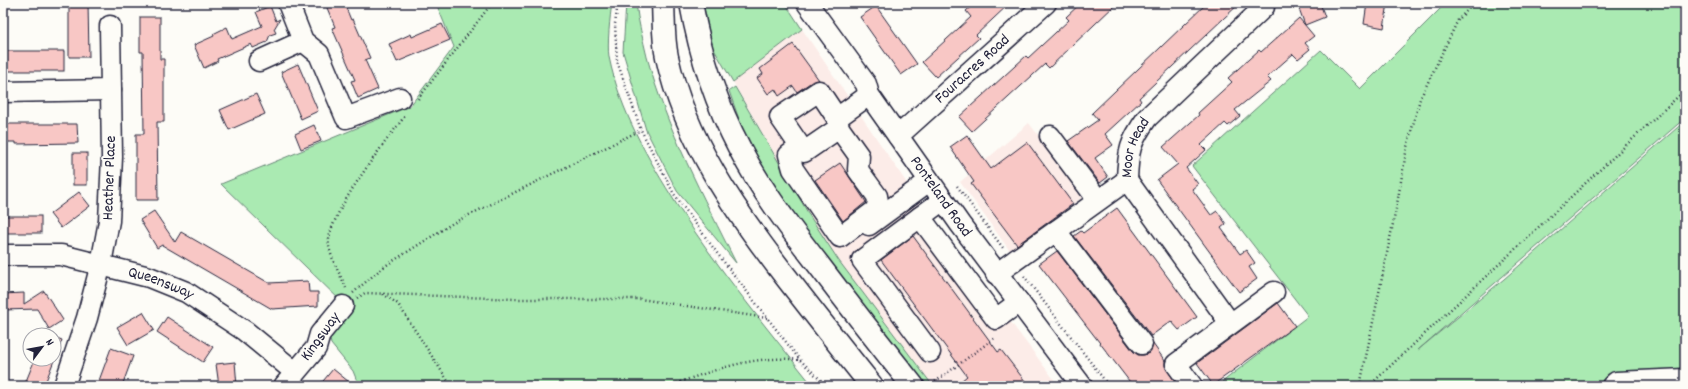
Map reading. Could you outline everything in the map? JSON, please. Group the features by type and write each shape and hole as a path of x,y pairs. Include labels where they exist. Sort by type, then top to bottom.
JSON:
{"highway":[{"path":"691,3 696,31 723,113 740,150 761,186 792,231 923,385"},
{"path":"664,6 666,56 684,114 712,171 735,208 776,264 872,386"}],"street":[{"path":"288,3 303,41 319,54 346,118 409,103"},
{"name":"Ponteland Road","path":"807,3 929,181 996,274 1082,386"},
{"name":"Fouracres Road","path":"898,136 1046,3"},
{"name":"Moor Head","path":"996,274 1127,180 1128,157 1134,136 1147,118 1264,7"},
{"name":"Heather Place","path":"64,386 87,318 101,264 109,221 112,157 110,26"},
{"path":"258,60 303,41"},
{"path":"800,147 789,155 793,169 840,237 876,210 878,202 877,196 858,170 860,156 838,123 819,91 780,117 804,152 838,123 867,89"},
{"path":"3,92 111,90"},
{"path":"1050,136 1098,200"},
{"path":"1127,180 1217,302 1230,323"},
{"path":"868,226 929,181"},
{"path":"930,352 862,260 943,200"},
{"path":"920,217 996,319 1019,302"},
{"path":"1056,231 1142,344"},
{"name":"Queensway","path":"3,255 61,255 149,277 186,292 245,331 290,379"},
{"path":"1192,386 1176,364 1274,292"},
{"name":"Kingsway","path":"290,379 316,348 320,334 343,306"},
{"path":"1612,386 1616,382 1685,379"}],"path":[{"path":"343,306 347,290 329,245 333,222 372,158 409,103 492,3"},
{"path":"618,3 615,24 617,61 641,130 674,194 716,253 800,360 827,386"},
{"path":"1360,386 1398,204 1407,147 1420,100 1458,20 1474,3"},
{"path":"1368,386 1685,90"},
{"path":"343,306 356,289 382,268 454,223 641,130"},
{"path":"956,185 1110,386"},
{"path":"343,306 365,293 515,299 640,299 767,318"},
{"path":"383,294 398,304 448,381 454,386"},
{"path":"923,385 999,334"},
{"path":"669,386 729,366 781,358 800,360"}],"shaded area":[{"path":"802,29 917,198 1059,386 933,386 839,261 811,218 733,82"},
{"path":"1029,123 1084,196 1010,251 960,182"}],"green space":[{"path":"436,3 612,3 608,52 620,96 636,134 677,205 709,252 813,386 359,386 353,371 331,344 329,334 349,309 221,184 410,106 454,47"},
{"path":"626,3 636,3 639,24 647,57 655,84 675,137 736,263 677,191 646,130 623,52"},
{"path":"703,3 785,3 802,29 733,82 712,46"},
{"path":"1446,3 1685,3 1685,118 1418,350 1504,279 1685,121 1685,386 1217,386 1308,316 1192,166 1321,50 1360,89"},
{"path":"735,87 811,218 839,261 933,386 925,386 798,223 745,136 729,91"}],"building":[{"path":"69,3 88,3 89,57 69,57"},
{"path":"325,3 344,3 351,20 353,19 370,58 365,60 378,89 358,98 351,81 355,80 332,28 335,27"},
{"path":"975,3 1010,3 976,35 979,38 936,77 922,62 971,17 966,11"},
{"path":"1081,3 1117,3 1049,68 1045,64 972,131 959,117 1026,56 1028,58 1069,20 1066,17"},
{"path":"1207,3 1240,3 1139,98 1141,101 1105,134 1113,145 1095,158 1108,177 1100,183 1068,141 1098,120 1092,113"},
{"path":"1297,3 1320,3 1325,17 1305,25"},
{"path":"1367,3 1388,3 1384,28 1364,24"},
{"path":"270,6 276,21 280,19 274,29 276,33 270,35 267,42 253,48 251,44 217,59 218,61 204,68 194,45 214,36 213,34 227,27 232,39 262,26 256,12"},
{"path":"876,6 917,64 901,75 860,17"},
{"path":"140,17 160,17 160,59 164,59 164,122 157,122 158,200 136,200 136,134 144,134 143,52 140,52"},
{"path":"1299,18 1314,36 1305,43 1310,49 1298,59 1293,54 1267,77 1271,81 1235,110 1240,116 1228,126 1225,123 1201,145 1206,150 1186,168 1198,184 1192,189 1211,215 1217,211 1226,224 1221,228 1240,254 1246,250 1255,263 1249,267 1257,279 1239,292 1157,180 1178,164 1163,147 1199,115 1198,113 1232,82 1228,78 1259,50 1261,52"},
{"path":"442,24 450,40 397,62 389,44 411,34 412,37"},
{"path":"793,44 819,80 813,81 797,92 793,86 779,96 775,89 768,94 757,78 763,74 760,69"},
{"path":"3,51 64,51 64,71 3,71"},
{"path":"298,64 318,111 301,119 281,72"},
{"path":"256,94 265,114 229,130 220,110"},
{"path":"3,124 77,124 78,143 16,144 16,142 3,142"},
{"path":"314,125 321,141 301,149 295,134"},
{"path":"967,135 991,169 1027,142 1073,204 1017,245 971,184 974,182 950,147"},
{"path":"73,153 87,153 87,185 73,185"},
{"path":"840,163 866,202 843,221 815,180"},
{"path":"79,192 90,206 61,228 50,214"},
{"path":"1117,208 1197,317 1179,330 1171,321 1151,336 1074,236 1081,231 1083,233"},
{"path":"154,211 175,242 181,232 269,283 308,281 309,292 318,292 318,306 272,309 162,245 157,248 140,220"},
{"path":"3,216 41,216 41,233 3,233"},
{"path":"913,236 998,352 1001,350 1025,381 1019,386 955,386 967,376 881,260"},
{"path":"1057,251 1133,351 1138,355 1144,355 1149,353 1153,344 1165,361 1167,370 1178,386 1133,386 1039,264"},
{"path":"44,291 63,320 52,327 48,327 37,309 3,310 3,294 24,293 24,304"},
{"path":"1278,303 1295,326 1213,385 1197,363"},
{"path":"143,312 154,330 128,345 117,327"},
{"path":"167,317 213,347 203,362 157,332"},
{"path":"111,348 133,356 122,386 97,386"},
{"path":"235,362 237,386 219,386 216,364"},
{"path":"32,367 51,367 44,386 24,386"},
{"path":"333,369 354,386 319,386"}]}
